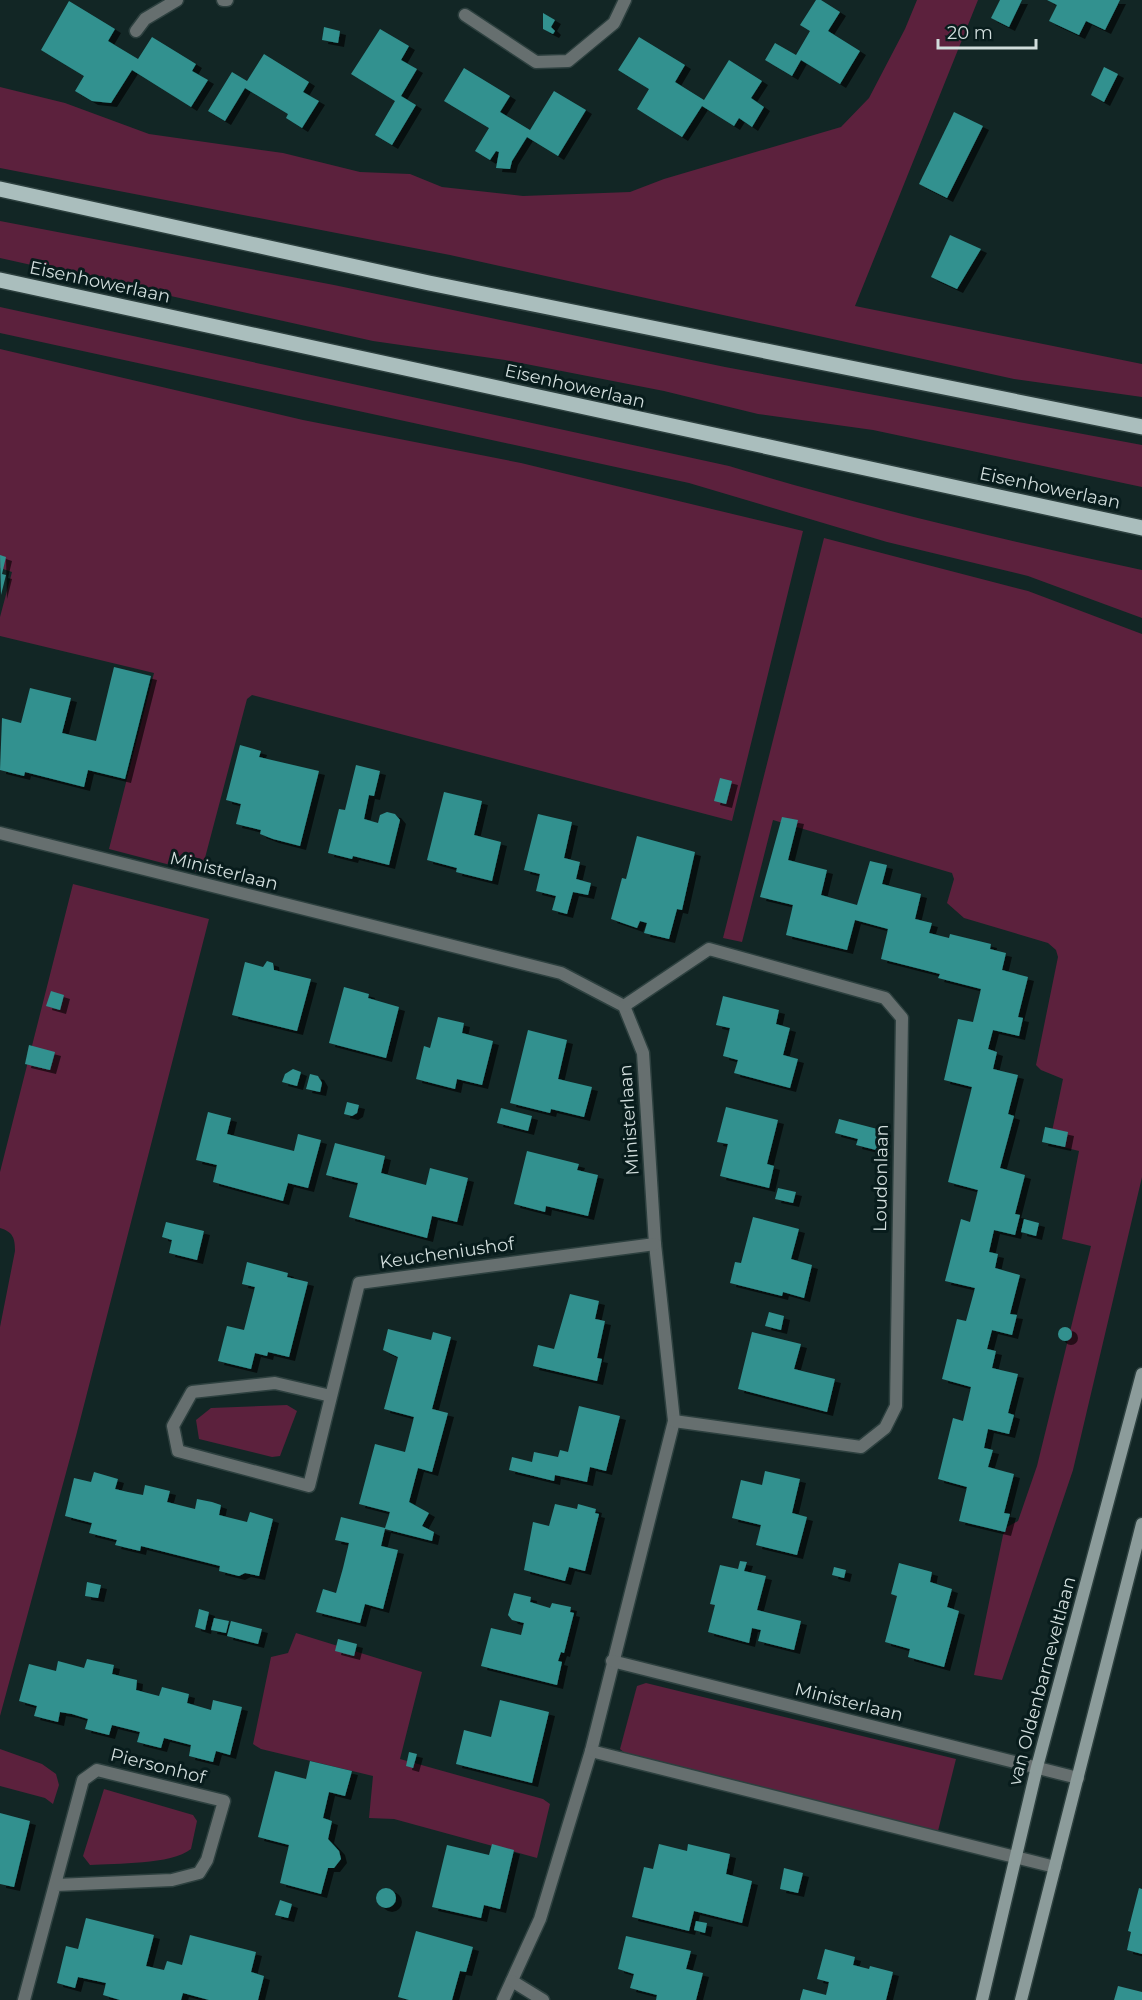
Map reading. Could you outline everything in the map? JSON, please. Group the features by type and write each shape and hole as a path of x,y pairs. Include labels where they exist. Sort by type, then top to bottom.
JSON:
{"main road":[{"path":"0,189 429,283 1142,427"},
{"name":"Eisenhowerlaan","path":"0,280 1142,528"},
{"name":"van Oldenbarneveltlaan","path":"982,2000 1037,1767 1142,1374"},
{"path":"1021,2000 1142,1524"}],"street":[{"path":"136,31 145,19 177,0"},
{"path":"465,15 536,62 568,61 614,23 625,0"},
{"name":"Ministerlaan","path":"0,833 561,973 624,1006 643,1053 655,1244 674,1421 591,1751 540,1919 513,1981 502,2000"},
{"name":"Loudonlaan","path":"624,1006 709,949 885,998 902,1018 896,1406 885,1428 861,1447 674,1421"},
{"name":"Keucheniushof","path":"331,1396 275,1383 192,1392 173,1425 178,1451 309,1486 360,1283 655,1244"},
{"name":"Ministerlaan","path":"612,1661 1078,1778"},
{"path":"591,1751 1055,1867"},
{"name":"Piersonhof","path":"24,2000 83,1780 97,1770 224,1801 207,1860 199,1874 172,1880 56,1885"},
{"path":"513,1981 543,2000"}],"shaded area":[{"path":"917,0 978,0 855,306 1142,364 1142,397 1014,379 450,255 0,168 0,87 65,103 149,134 283,153 360,172 410,174 442,187 523,196 630,192 664,179 841,127 869,98 905,29"},
{"path":"0,221 334,285 725,367 1142,445 1142,487 873,430 758,414 664,391 505,360 373,341 0,258"},
{"path":"0,307 729,466 935,522 1142,570 1142,618 1028,576 887,542 689,483 0,333"},
{"path":"0,349 303,420 521,463 803,531 732,821 252,695 247,699 201,873 109,849 154,673 0,636 0,617 12,572 0,568"},
{"path":"824,538 1028,591 1142,634 1142,1177 1073,1470 1002,1680 974,1675 1003,1535 1007,1527 1018,1521 1037,1466 1091,1246 1062,1239 1079,1151 1055,1145 1050,1141 1063,1079 1041,1070 1036,1065 1058,957 1056,950 1048,943 964,918 947,903 954,879 952,873 773,820 742,942 723,938"},
{"path":"73,884 209,919 76,1436 0,1716 0,1327 15,1251 12,1236 8,1231 0,1228 0,1172"},
{"path":"287,1405 297,1411 280,1456 272,1457 199,1439 196,1420 211,1408"},
{"path":"296,1633 422,1672 400,1759 543,1799 550,1804 537,1858 394,1819 369,1818 373,1776 261,1749 253,1744 271,1657 288,1653"},
{"path":"646,1683 956,1759 938,1831 811,1805 627,1755 620,1749 637,1686"},
{"path":"0,1749 42,1764 56,1774 59,1785 53,1804 45,1798 0,1786"},
{"path":"104,1789 193,1815 197,1821 191,1849 157,1861 90,1865 83,1856"}],"building":[{"path":"816,0 821,0 840,12 828,31 860,51 840,84 801,60 792,76 765,60 775,43 796,55 810,31 800,25"},
{"path":"1000,0 1022,0 1009,27 991,18"},
{"path":"1047,0 1120,0 1105,30 1086,21 1079,35 1049,21 1057,5"},
{"path":"69,1 115,29 108,41 138,59 152,37 196,64 192,71 208,80 191,107 132,70 111,103 92,101 75,91 84,76 41,50"},
{"path":"543,13 555,20 551,27 555,31 553,34 543,29"},
{"path":"324,27 340,31 338,43 322,40"},
{"path":"380,29 409,46 401,60 417,69 401,96 416,105 392,145 375,135 395,101 351,74"},
{"path":"639,37 685,65 675,82 704,100 729,60 762,81 751,98 764,107 752,127 739,118 734,126 702,106 682,137 637,109 649,89 618,70"},
{"path":"264,54 309,82 303,92 319,101 302,128 286,118 288,114 245,88 225,121 208,111 232,72 247,81"},
{"path":"1104,67 1118,74 1104,102 1091,95"},
{"path":"464,68 510,96 500,112 530,130 554,91 586,110 558,156 527,137 512,161 510,169 496,168 499,152 496,151 490,160 475,151 489,128 444,101"},
{"path":"954,112 983,126 947,198 919,184"},
{"path":"950,235 981,249 957,289 931,277"},
{"path":"0,555 6,557 2,574 6,575 1,595"},
{"path":"114,667 151,676 125,779 88,770 84,787 25,772 24,776 0,770 2,718 21,723 30,688 71,698 62,733 96,741"},
{"path":"240,745 261,751 259,757 319,771 300,846 260,834 261,830 236,824 241,804 226,800"},
{"path":"356,765 380,771 374,796 369,795 364,819 378,823 380,815 387,812 395,814 400,820 389,865 353,856 352,859 328,853 339,809 345,810"},
{"path":"720,778 732,781 726,804 714,801"},
{"path":"444,792 482,801 474,835 501,842 492,881 456,872 457,868 427,860"},
{"path":"538,814 572,822 564,858 580,862 576,879 591,883 588,895 573,892 567,914 552,910 556,896 536,891 540,874 524,870"},
{"path":"782,817 798,820 788,860 827,870 821,895 857,905 870,861 887,865 882,884 921,894 915,919 932,923 929,933 949,938 950,934 991,944 990,949 1006,953 1002,970 1028,977 1018,1017 1023,1018 1019,1036 993,1030 988,1049 997,1052 993,1069 1018,1075 1008,1114 1014,1116 1000,1168 1025,1175 1015,1214 1020,1215 1015,1235 994,1230 989,1252 998,1254 995,1268 1020,1275 1010,1314 1017,1315 1012,1335 992,1330 987,1349 996,1351 992,1368 1018,1374 1008,1413 1014,1415 1009,1434 988,1429 984,1448 993,1450 988,1467 1014,1474 1004,1513 1010,1514 1005,1532 959,1521 967,1487 938,1479 953,1418 963,1421 971,1387 942,1379 957,1319 966,1321 975,1288 945,1281 961,1219 970,1222 978,1190 948,1182 972,1087 944,1080 958,1019 973,1022 981,989 938,978 940,974 881,959 888,929 855,920 847,950 786,935 793,905 760,897"},
{"path":"637,836 695,852 682,910 677,909 669,939 644,933 647,923 640,921 637,928 611,919 622,878 626,879"},
{"path":"267,961 273,963 274,970 311,979 297,1031 232,1015 245,962 263,967"},
{"path":"344,987 369,994 368,998 399,1007 386,1058 329,1043"},
{"path":"51,991 64,995 60,1010 46,1006"},
{"path":"723,996 779,1010 776,1024 790,1028 783,1055 798,1059 790,1088 734,1073 738,1060 723,1056 730,1028 716,1025"},
{"path":"438,1017 464,1023 462,1033 493,1041 482,1085 457,1079 455,1089 416,1079 424,1046 430,1048"},
{"path":"528,1030 567,1040 558,1079 592,1087 584,1117 551,1109 550,1113 510,1103"},
{"path":"29,1045 55,1052 50,1070 25,1064"},
{"path":"293,1069 301,1072 297,1086 282,1082 285,1074"},
{"path":"310,1074 318,1076 322,1083 320,1092 306,1089"},
{"path":"347,1102 359,1105 357,1113 352,1116 344,1114"},
{"path":"726,1107 778,1120 767,1164 774,1166 769,1188 720,1176 728,1144 717,1142"},
{"path":"501,1108 532,1116 528,1131 497,1123"},
{"path":"208,1112 231,1118 227,1134 294,1151 298,1134 321,1140 308,1188 288,1183 283,1201 213,1182 217,1165 196,1160"},
{"path":"839,1119 885,1131 880,1151 856,1145 858,1139 835,1133"},
{"path":"1045,1127 1068,1132 1065,1147 1042,1142"},
{"path":"335,1143 385,1156 381,1173 426,1185 430,1168 468,1178 457,1222 432,1216 427,1238 349,1217 358,1183 326,1175"},
{"path":"527,1151 579,1164 577,1170 598,1175 588,1216 546,1206 545,1212 514,1204"},
{"path":"778,1188 796,1192 793,1203 775,1199"},
{"path":"753,1217 799,1229 791,1259 812,1265 804,1298 783,1292 782,1296 730,1283 735,1262 741,1263"},
{"path":"1024,1219 1039,1223 1036,1236 1021,1232"},
{"path":"166,1222 204,1231 197,1260 169,1253 172,1240 162,1237"},
{"path":"247,1262 288,1273 287,1277 308,1282 289,1357 268,1352 267,1356 255,1353 251,1369 218,1361 227,1326 244,1330 255,1287 242,1284"},
{"path":"570,1294 599,1301 595,1319 605,1321 597,1358 602,1359 597,1381 533,1366 538,1345 554,1349"},
{"path":"769,1312 784,1316 781,1330 765,1326"},
{"path":"1065,1327 1070,1329 1072,1334 1070,1339 1065,1341 1060,1339 1058,1334 1060,1329"},
{"path":"388,1329 431,1340 433,1332 451,1337 432,1409 448,1413 432,1472 418,1468 409,1502 429,1513 422,1526 434,1532 432,1541 385,1529 381,1546 398,1550 383,1609 365,1604 360,1623 316,1612 323,1589 336,1593 343,1568 349,1543 335,1540 341,1517 385,1528 390,1512 359,1504 375,1444 405,1452 414,1417 384,1409 398,1357 383,1350"},
{"path":"752,1332 801,1344 794,1369 835,1379 827,1412 738,1389"},
{"path":"579,1406 620,1416 606,1471 590,1467 587,1482 555,1475 554,1481 509,1470 512,1457 532,1462 534,1452 558,1457 560,1450 568,1452"},
{"path":"765,1471 800,1479 792,1513 807,1517 797,1555 756,1545 761,1525 732,1518 741,1480 762,1485"},
{"path":"94,1472 118,1479 115,1489 143,1495 145,1485 170,1491 167,1502 195,1509 197,1499 221,1505 219,1515 247,1522 250,1512 273,1519 259,1576 245,1573 239,1576 219,1571 220,1566 141,1546 140,1551 115,1545 117,1540 89,1533 92,1523 65,1516 74,1478 91,1482"},
{"path":"555,1504 577,1509 578,1504 596,1509 595,1513 599,1514 585,1571 569,1567 565,1581 524,1570 533,1522 549,1526"},
{"path":"740,1561 747,1562 744,1571 766,1576 757,1610 801,1621 794,1650 758,1641 761,1630 752,1628 749,1643 708,1632 715,1605 710,1604 720,1565 738,1569"},
{"path":"899,1563 932,1572 930,1582 952,1589 947,1607 959,1611 944,1667 908,1657 910,1649 885,1642 897,1596 891,1594"},
{"path":"834,1567 846,1570 844,1578 832,1575"},
{"path":"87,1582 101,1585 98,1598 85,1596"},
{"path":"514,1593 531,1597 530,1602 550,1608 552,1603 571,1607 570,1612 574,1613 564,1653 561,1652 558,1661 562,1662 557,1685 481,1666 491,1628 521,1635 524,1623 512,1620 508,1615"},
{"path":"199,1609 209,1612 205,1630 195,1627"},
{"path":"214,1618 229,1621 226,1633 211,1630"},
{"path":"231,1621 262,1629 258,1644 227,1636"},
{"path":"338,1639 357,1644 354,1656 335,1651"},
{"path":"87,1659 114,1665 112,1674 137,1680 136,1690 159,1696 162,1687 189,1694 187,1703 211,1710 213,1700 242,1707 230,1755 216,1751 213,1762 189,1756 191,1745 164,1738 161,1748 137,1742 140,1732 112,1725 109,1735 85,1729 88,1719 72,1714 60,1712 58,1722 34,1716 37,1706 19,1701 29,1664 56,1671 58,1661 84,1668"},
{"path":"500,1700 549,1712 532,1783 456,1764 464,1730 491,1737"},
{"path":"409,1752 417,1754 413,1768 406,1766"},
{"path":"310,1761 352,1771 345,1796 329,1792 323,1818 332,1821 328,1839 339,1851 341,1859 334,1868 328,1868 321,1894 280,1883 289,1845 258,1837 275,1771 306,1779"},
{"path":"0,1813 30,1821 14,1887 0,1884"},
{"path":"492,1844 514,1850 500,1909 484,1905 481,1918 432,1907 447,1845 489,1855"},
{"path":"659,1844 687,1851 688,1844 730,1854 726,1874 752,1881 742,1923 694,1911 689,1931 632,1917 644,1867 653,1869"},
{"path":"784,1868 803,1873 798,1893 780,1889"},
{"path":"386,1888 393,1891 396,1898 393,1905 386,1908 379,1905 376,1898 379,1891"},
{"path":"1139,1888 1142,1889 1142,1954 1127,1950 1131,1932 1128,1931"},
{"path":"280,1900 292,1904 288,1918 275,1915"},
{"path":"86,1918 154,1935 146,1966 164,1970 167,1961 182,1965 190,1935 256,1952 251,1972 264,1976 258,2000 209,2000 183,1993 181,2000 120,2000 103,1995 106,1983 78,1977 75,1988 57,1983 66,1946 78,1949"},
{"path":"696,1921 707,1923 705,1933 694,1930"},
{"path":"416,1931 473,1947 466,1972 460,1971 452,2000 409,2000 398,1997"},
{"path":"626,1936 691,1951 686,1969 703,1973 696,2000 656,2000 657,1995 630,1988 634,1974 618,1969"},
{"path":"825,1949 855,1957 853,1965 869,1969 870,1966 893,1972 886,2000 800,2000 803,1989 826,1995 829,1982 817,1979"},
{"path":"1118,1986 1142,1992 1142,2000 1114,2000"}]}
